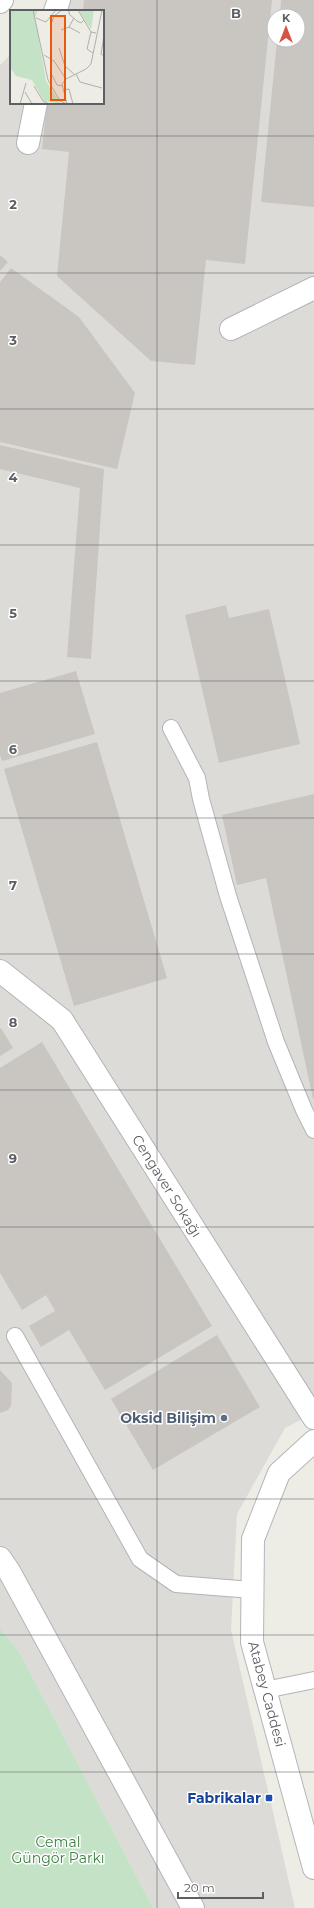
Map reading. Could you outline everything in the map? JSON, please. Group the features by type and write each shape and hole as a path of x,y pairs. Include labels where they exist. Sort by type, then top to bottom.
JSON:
{"street":[{"path":"55,10 59,0"},
{"path":"28,143 36,104"},
{"path":"231,329 314,288"},
{"name":"Cengaver Sokağı","path":"0,971 62,1020 314,1418"},
{"name":"Atabey Caddesi","path":"314,1441 279,1473 253,1539 252,1590 252,1642 314,1868"},
{"path":"0,1558 9,1571 192,1908"}],"lane":[{"path":"171,728 197,778 201,799 228,896 276,1042 304,1110 314,1130"},
{"path":"15,1336 140,1559 176,1584 252,1590"},
{"path":"265,1690 314,1680"}],"shaded area":[{"path":"64,0 314,0 314,1413 285,1428 237,1514 231,1630 295,1908 153,1908 20,1653 0,1628 0,65 10,55 10,104 104,104 104,10 54,10"}],"green space":[{"name":"Cemal Güngör Parkı","path":"0,1628 20,1653 153,1908 0,1908"}],"building":[{"path":"84,0 272,0 271,8 266,8 267,48 245,264 206,260 195,365 151,361 57,276 69,152 42,149 47,104 104,104 104,10 83,10"},
{"path":"281,0 314,0 314,207 261,202 276,48 306,48 306,8 280,8"},
{"path":"0,255 8,262 0,271"},
{"path":"11,268 79,317 135,393 117,469 0,442 0,282"},
{"path":"0,445 104,469 91,659 67,657 80,488 0,469"},
{"path":"226,605 229,618 269,609 300,744 219,763 185,615"},
{"path":"76,671 95,734 2,761 0,755 0,693"},
{"path":"97,742 167,978 74,1006 4,769"},
{"path":"314,794 313,1099 266,878 237,885 222,815"},
{"path":"1,1028 13,1048 0,1056 0,1029"},
{"path":"42,1042 212,1326 105,1390 69,1330 41,1347 29,1326 55,1311 46,1295 22,1310 0,1273 0,1068"},
{"path":"217,1335 260,1407 153,1470 111,1399"},
{"path":"0,1370 12,1383 11,1406 8,1410 0,1413"}],"place":[{"name":"Oksid Bilişim","path":"224,1418"},
{"name":"Fabrikalar","path":"269,1798"}]}
